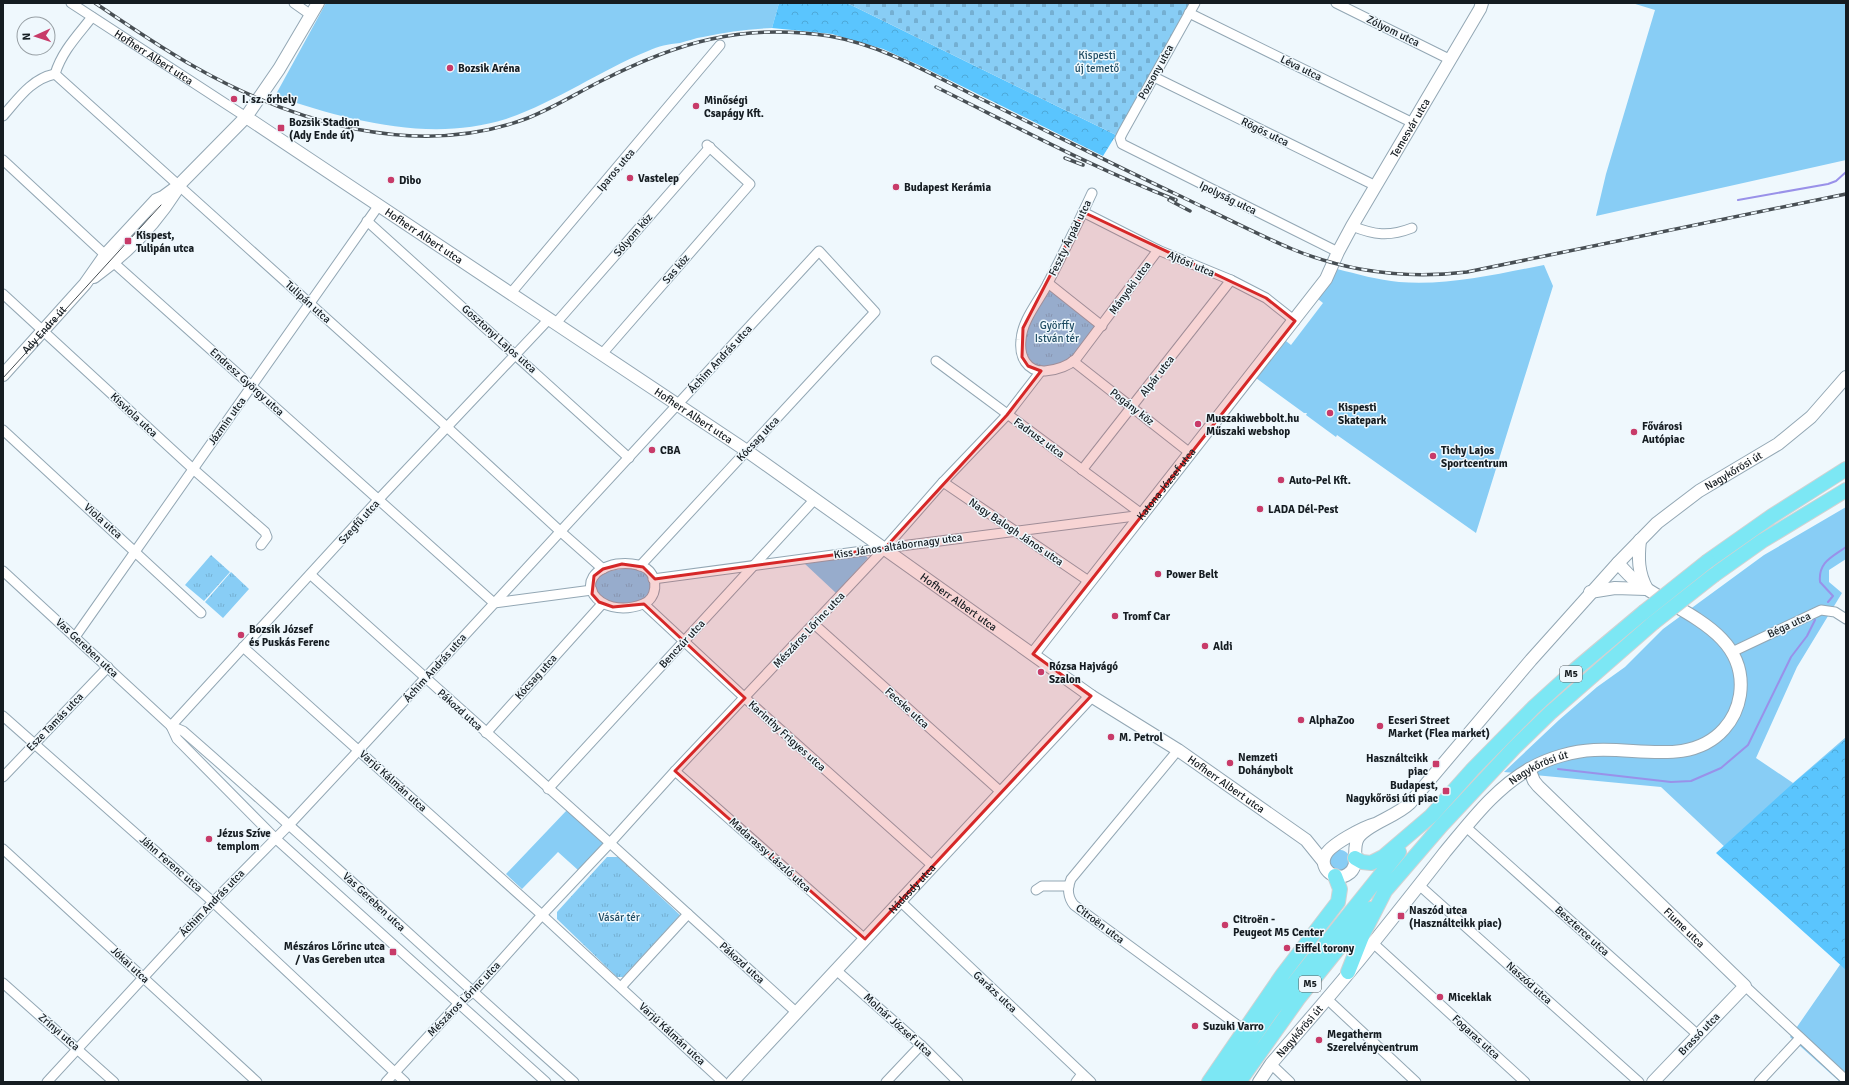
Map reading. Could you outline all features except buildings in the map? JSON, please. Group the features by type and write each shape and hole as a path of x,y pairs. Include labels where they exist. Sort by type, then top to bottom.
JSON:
{"main road":[{"name":"M5","path":"1385,891 1441,826 1514,748 1708,561 1772,516 1846,469"},
{"name":"M5","path":"1223,1082 1270,1012 1384,869 1473,769 1533,708 1576,669 1649,617 1714,575 1762,541 1846,490"},
{"path":"1355,857 1366,863 1379,860 1431,816"},
{"path":"1209,1082 1283,974 1338,902 1340,889 1336,876"},
{"path":"1348,972 1363,934 1385,891"},
{"name":"Nagykőrösi út","path":"1239,1082 1298,1000 1385,891"}],"street":[{"name":"Hofherr Albert utca","path":"71,3 379,205 747,451 1091,696 1178,750 1308,842 1323,861"},
{"path":"294,3 311,14"},
{"name":"Ady Endre út","path":"3,375 84,284 165,208 178,186 246,117 279,69 318,3"},
{"name":"Pozsony utca","path":"1120,142 1123,132 1195,3"},
{"name":"Zólyom utca","path":"1336,3 1451,60"},
{"name":"Temesvár utca","path":"1338,252 1451,60 1482,3"},
{"name":"Léva utca","path":"1189,13 1413,124"},
{"path":"3,116 30,86 44,76 54,74 65,51 92,17"},
{"name":"Iparos utca","path":"511,293 720,45"},
{"name":"Tulipán utca","path":"54,74 448,428 561,532"},
{"name":"Rögös utca","path":"1154,77 1376,186"},
{"name":"Ipolyság utca","path":"1120,142 1130,149 1338,252"},
{"name":"Sas köz","path":"602,354 750,184 708,146"},
{"name":"Sólyom köz","path":"552,321 708,146"},
{"name":"Endresz György utca","path":"3,160 251,386 494,603"},
{"name":"Feszty Árpád utca","path":"1042,371 1031,368 1025,363 1022,357 1021,340 1026,323 1048,283 1092,193"},
{"name":"Jázmin utca","path":"75,637 192,468 379,205"},
{"name":"Ajtósi utca","path":"1083,212 1158,250 1231,280 1266,298 1295,321"},
{"name":"Gosztonyi Lajos utca","path":"368,221 629,458"},
{"path":"1352,226 1371,234 1398,234 1412,228"},
{"name":"Mányoki utca","path":"1073,361 1102,326 1158,250"},
{"name":"Áchim András utca","path":"48,1082 213,902 290,824 358,751 819,251 875,312"},
{"name":"Katona József utca","path":"1033,654 1295,321 1326,279 1338,252"},
{"name":"Alpár utca","path":"1082,470 1133,408 1231,280"},
{"path":"1048,283 1102,326"},
{"name":"Kisviola utca","path":"3,294 192,468 267,534 266,540 261,546"},
{"name":"Kócsag utca","path":"640,566 875,312"},
{"name":"Szegfű utca","path":"171,726 243,647 311,576 378,500 516,355 552,321"},
{"name":"Fadrusz utca","path":"936,360 1007,415 1142,515"},
{"path":"1042,371 1058,368 1073,361"},
{"name":"Pogány köz","path":"1073,361 1190,453"},
{"name":"Mészáros Lőrinc utca","path":"610,843 675,771 885,548 943,482 1007,415 1042,371"},
{"name":"Nagykőrösi út","path":"1323,861 1326,853 1357,831 1400,812 1410,803 1590,592 1657,523 1699,492 1778,444 1811,417 1846,376"},
{"name":"Viola utca","path":"3,430 135,550 201,613"},
{"name":"Nagy Balogh János utca","path":"943,482 1090,582"},
{"name":"Benczúr utca","path":"548,789 815,499"},
{"name":"Kiss János altábornagy utca","path":"654,580 885,548 1142,515"},
{"path":"561,532 603,568"},
{"path":"1590,592 1610,588 1648,590 1641,576 1639,567 1640,540"},
{"name":"Nagykőrösi út","path":"1259,1082 1271,1064 1373,943 1419,884 1486,803 1529,769 1550,759 1583,751 1604,749 1676,752 1693,750 1720,734 1728,725 1734,716 1740,692 1740,675 1732,652 1725,642 1713,631 1648,590 1630,577 1618,563"},
{"path":"622,564 640,566 648,570 654,580 655,591 653,596 644,604 620,607 602,604 594,597 592,590 594,576 603,568 622,564"},
{"name":"Vas Gereben utca","path":"3,571 171,726 183,731 290,824 473,992 574,1082"},
{"name":"Pákozd utca","path":"311,576 610,843"},
{"path":"494,603 592,590"},
{"name":"Kócsag utca","path":"486,733 602,604"},
{"name":"Karinthy Frigyes utca","path":"644,604 745,698 932,866"},
{"name":"Béga utca","path":"1732,652 1820,610 1835,612 1846,619"},
{"name":"Fecske utca","path":"814,624 1001,792"},
{"name":"Varjú Kálmán utca","path":"243,647 542,914"},
{"name":"Esze Tamás utca","path":"3,777 108,667"},
{"name":"Nádasdy utca","path":"732,1082 1091,696"},
{"name":"Jáhn Ferenc utca","path":"3,716 213,902 405,1082"},
{"name":"Vas Gereben utca","path":"171,726 177,739 275,838 546,1082"},
{"path":"1036,890 1042,886 1069,886 1071,879 1178,750"},
{"name":"Fiume utca","path":"1529,769 1538,786 1745,986 1846,1080"},
{"name":"Madarassy László utca","path":"675,771 865,939"},
{"name":"Nagykőrösi út","path":"1336,876 1345,876 1350,874 1355,866 1355,847 1359,837 1375,824"},
{"name":"Beszterce utca","path":"1466,827 1698,1035"},
{"name":"Hofherr Albert utca","path":"1308,842 1334,847"},
{"path":"610,843 688,914 621,987 542,914 610,843"},
{"path":"1334,847 1346,847 1355,857"},
{"name":"Jókai utca","path":"3,849 257,1082"},
{"path":"1323,861 1327,870 1336,876"},
{"name":"Naszód utca","path":"1419,884 1639,1082"},
{"name":"Citroën utca","path":"1069,886 1070,898 1074,905 1244,1030"},
{"name":"Garázs utca","path":"900,901 1091,1082"},
{"name":"Mészáros Lőrinc utca","path":"386,1082 459,1003 473,992 542,914"},
{"name":"Pákozd utca","path":"688,914 797,1013"},
{"name":"Fogaras utca","path":"1373,943 1525,1082"},
{"name":"Molnár József utca","path":"836,970 920,1045 958,1082"},
{"name":"Zrínyi utca","path":"3,983 78,1048 114,1082"},
{"name":"Brassó utca","path":"1653,1082 1745,986"},
{"name":"Varjú Kálmán utca","path":"621,987 723,1082"},
{"path":"1326,998 1416,1082"},
{"path":"1759,1082 1800,1038"},
{"path":"886,1082 920,1045"},
{"path":"1271,1064 1290,1082"},
{"path":"1076,1082 1082,1074"}],"highlighted area":[{"path":"1083,212 1266,298 1295,321 1033,654 1091,696 865,939 675,771 745,698 644,604 613,607 599,602 592,594 594,576 603,569 622,564 643,567 655,579 885,548 1007,415 1041,371 1028,366 1022,357 1023,328"}],"green space":[{"name":"Bozsik Aréna","path":"326,3 779,3 772,28 746,30 697,38 652,49 542,104 506,119 477,126 448,129 418,129 389,126 360,120 302,105 275,96"},
{"path":"779,3 847,3 1116,135 1103,156 919,65 883,49 832,34 772,28"},
{"name":"Kispesti új temető","path":"847,3 1196,3 1123,133 1116,135"},
{"path":"1632,3 1846,3 1846,160 1596,216 1606,174 1655,10"},
{"name":"Tichy Lajos Sportcentrum","path":"1544,265 1553,286 1476,533 1337,435 1336,437 1306,415 1307,413 1304,413 1256,378 1286,341 1291,345 1323,303 1318,299 1334,276 1337,269 1383,280 1417,283 1454,281"},
{"name":"Györffy István tér","path":"1048,283 1102,326 1064,366 1031,368 1021,340"},
{"path":"1846,507 1846,559 1829,570 1829,582 1842,593 1797,667 1756,758 1793,783 1846,737 1846,1082 1840,1082 1790,1037 1844,959 1661,787 1504,772 1559,720 1597,687 1625,667 1663,629 1764,555"},
{"path":"864,554 868,558 836,593 805,564"},
{"path":"211,555 230,572 204,601 185,585"},
{"path":"634,568 640,570 646,575 651,584 650,591 647,596 633,603 624,605 609,604 600,597 596,591 595,584 601,575 615,570"},
{"path":"231,572 249,589 223,618 205,602"},
{"path":"1846,739 1846,970 1716,853 1790,786"},
{"path":"567,810 604,844 578,870 558,852 522,889 506,874"},
{"path":"1336,850 1345,852 1351,859 1345,872 1331,870 1328,859"},
{"name":"Vásár tér","path":"607,857 618,857 680,915 623,977 617,977 557,919 557,912"}],"waterway":[{"path":"1738,200 1828,184 1836,181 1846,172"},
{"path":"1828,602 1833,596 1820,582 1821,570 1831,557 1846,547"},
{"path":"1558,769 1671,782 1691,781 1721,768 1748,745 1791,657 1807,636 1815,620"}],"tram line":[{"path":"3,378 161,205"}],"railway":[{"path":"95,3 157,44 195,67 233,87 273,104 315,119 357,129 400,135 443,136 486,130 528,118 547,110 629,67 684,46 711,39 739,34 768,32 829,36 849,40 906,61 1249,230 1292,249 1335,263 1378,272 1423,275 1467,272 1846,194"},
{"path":"936,87 1084,160 1145,188 1176,200"},
{"path":"1065,158 1083,165"},
{"path":"1169,200 1190,211"}],"place":[{"name":"Bozsik Aréna","path":"450,68"},
{"name":"I. sz. őrhely","path":"234,99"},
{"name":"Minőségi Csapágy Kft.","path":"696,106"},
{"name":"Bozsik Stadion (Ady Ende út)","path":"281,128"},
{"name":"Vastelep","path":"630,178"},
{"name":"Dibo","path":"391,180"},
{"name":"Budapest Kerámia","path":"896,187"},
{"name":"Kispest, Tulipán utca","path":"128,241"},
{"name":"Kispesti Skatepark","path":"1330,413"},
{"name":"Muszakiwebbolt.hu Műszaki webshop","path":"1198,424"},
{"name":"Fővárosi Autópiac","path":"1634,432"},
{"name":"CBA","path":"652,450"},
{"name":"Tichy Lajos Sportcentrum","path":"1433,456"},
{"name":"Auto-Pel Kft.","path":"1281,480"},
{"name":"LADA Dél-Pest","path":"1260,509"},
{"name":"Power Belt","path":"1158,574"},
{"name":"Tromf Car","path":"1115,616"},
{"name":"Bozsik József és Puskás Ferenc","path":"241,635"},
{"name":"Aldi","path":"1205,646"},
{"name":"Rózsa Hajvágó Szalon","path":"1041,672"},
{"name":"AlphaZoo","path":"1301,720"},
{"name":"Ecseri Street Market (Flea market)","path":"1380,726"},
{"name":"M. Petrol","path":"1111,737"},
{"name":"Nemzeti Dohánybolt","path":"1230,763"},
{"name":"Használtcikk piac","path":"1436,764"},
{"name":"Budapest, Nagykőrösi úti piac","path":"1446,791"},
{"name":"Jézus Szíve templom","path":"209,839"},
{"name":"Naszód utca (Használtcikk piac)","path":"1401,916"},
{"name":"Citroën - Peugeot M5 Center","path":"1225,925"},
{"name":"Eiffel torony","path":"1287,948"},
{"name":"Mészáros Lőrinc utca / Vas Gereben utca","path":"393,952"},
{"name":"Miceklak","path":"1440,997"},
{"name":"Suzuki Varro","path":"1195,1026"},
{"name":"Megatherm Szerelvénycentrum","path":"1319,1040"}]}
